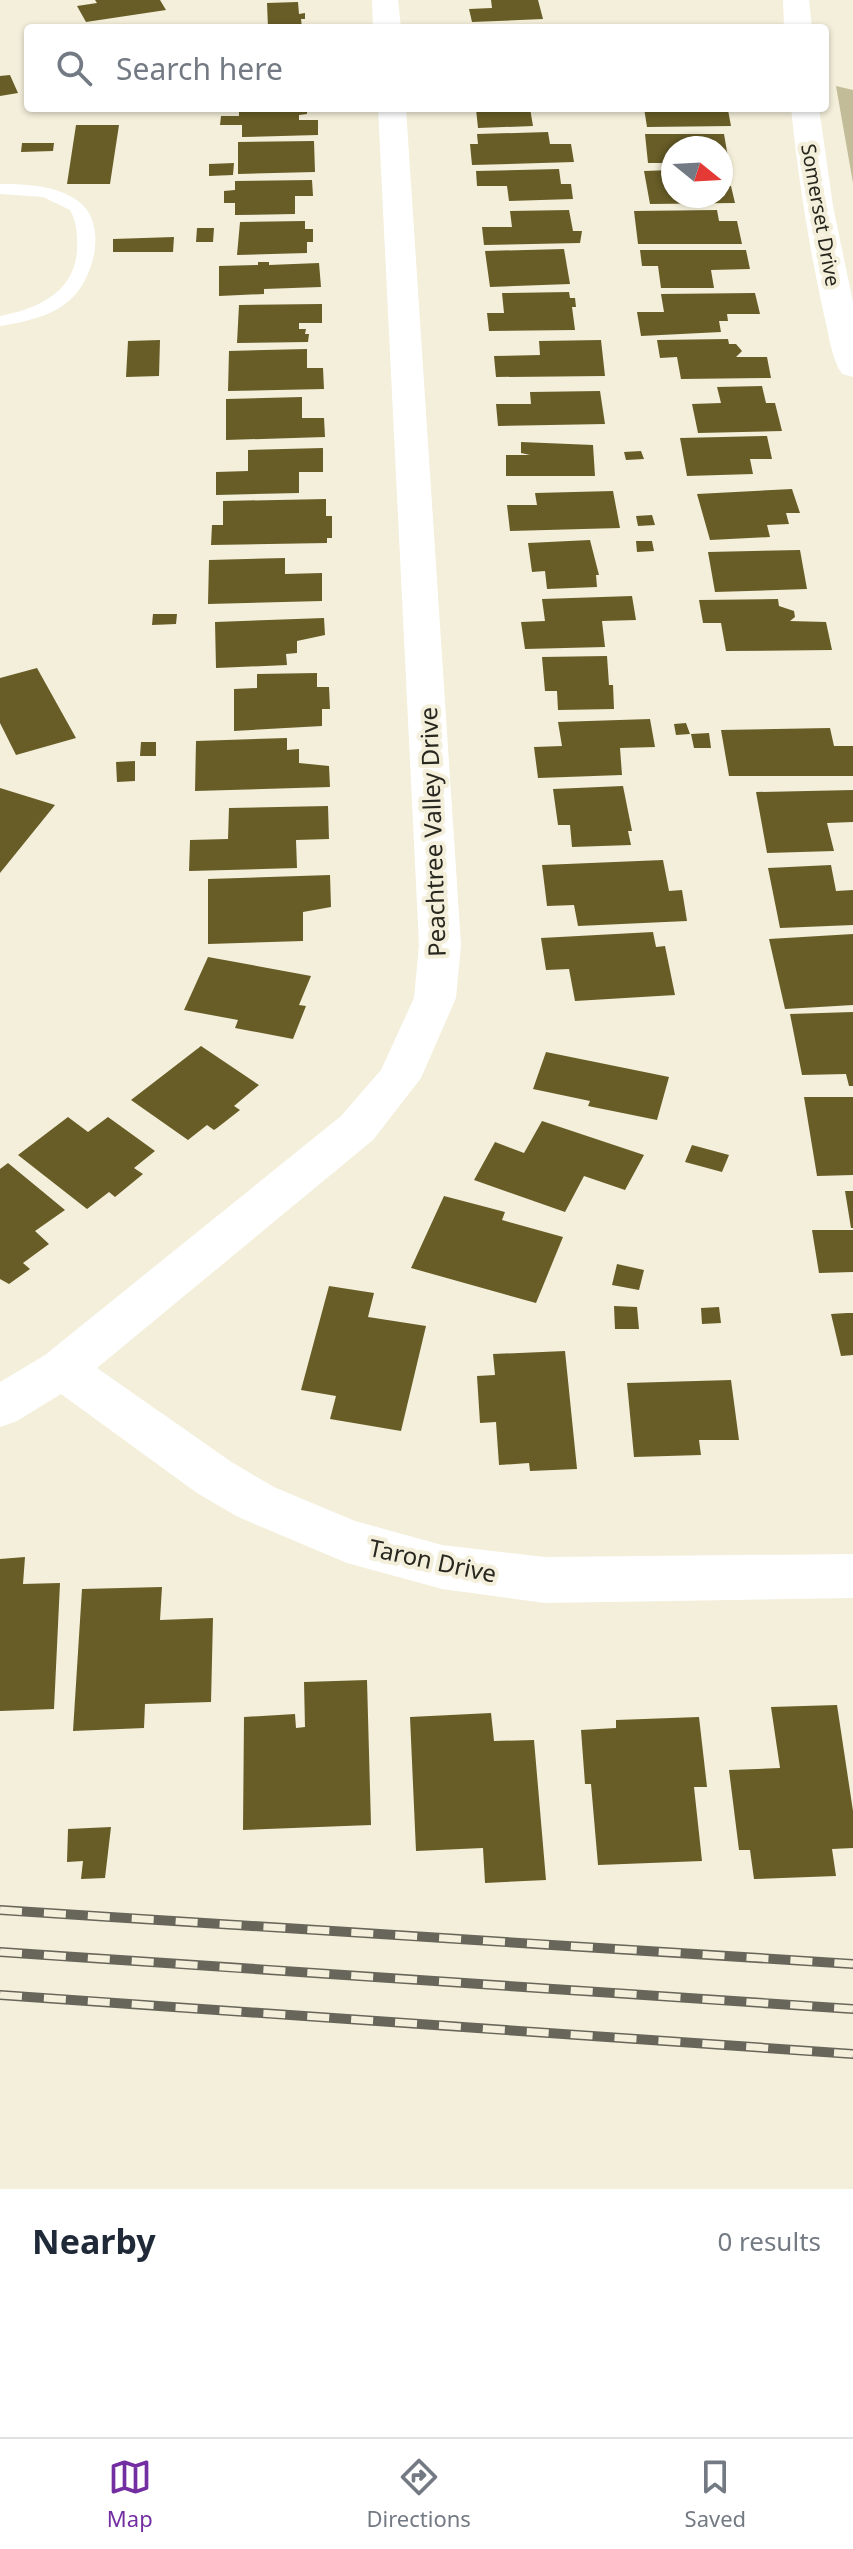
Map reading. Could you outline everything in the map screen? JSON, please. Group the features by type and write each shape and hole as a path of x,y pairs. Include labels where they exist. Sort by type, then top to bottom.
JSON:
{"street":[{"path":"385,0 387,24"},
{"path":"796,0 798,24"},
{"name":"Peachtree Valley Drive","path":"0,1407 62,1369 357,1128 399,1078 435,998 440,945 392,112"},
{"name":"Somerset Drive","path":"805,112 812,183 830,280 853,367"},
{"name":"Taron Drive","path":"62,1369 215,1478 256,1502 347,1541 442,1567 545,1580 853,1576"}],"lane":[{"path":"0,189 33,190 73,204 82,215 86,242 83,271 68,293 52,308 36,315 0,321"}],"shaded area":[{"path":"836,86 853,90 853,183"}],"building":[{"path":"95,0 160,0 166,10 86,22 77,6 97,3"},
{"path":"491,0 538,0 543,19 472,22 469,9 492,8"},
{"path":"298,2 299,14 305,13 305,19 301,19 302,24 268,24 267,3"},
{"path":"10,75 18,93 0,96 0,76"},
{"path":"239,112 307,112 299,115 299,120 318,120 318,135 242,137 242,125 220,125 221,116 239,116"},
{"path":"476,112 531,112 533,126 478,128"},
{"path":"645,112 728,112 731,126 647,127"},
{"path":"76,125 119,125 110,184 67,184"},
{"path":"548,132 550,144 571,144 574,162 472,165 470,144 478,144 477,134"},
{"path":"645,134 724,134 661,136 661,163 648,163"},
{"path":"314,141 315,172 238,174 238,142"},
{"path":"22,143 54,143 53,151 21,152"},
{"path":"234,163 233,175 209,176 209,164"},
{"path":"559,169 561,184 571,184 573,199 509,201 507,186 477,186 476,171"},
{"path":"661,170 661,204 650,204 644,171"},
{"path":"312,180 313,196 295,196 295,214 235,215 235,203 224,203 224,191 235,190 235,181"},
{"path":"569,210 573,231 582,231 580,243 484,245 482,227 512,227 510,211"},
{"path":"717,210 719,221 737,221 742,244 638,244 634,211"},
{"path":"305,221 305,229 313,229 313,242 307,242 307,253 237,255 240,222"},
{"path":"197,228 214,228 213,242 196,242"},
{"path":"174,237 173,252 113,252 113,239"},
{"path":"564,249 570,284 490,287 485,251"},
{"path":"640,250 746,250 750,269 711,270 714,288 661,288 658,266 642,266"},
{"path":"258,262 269,262 269,265 319,263 321,287 264,289 264,294 219,296 219,266 258,265"},
{"path":"569,292 570,298 575,298 576,307 572,307 575,330 489,331 487,313 504,313 502,293"},
{"path":"755,293 760,314 727,314 728,321 719,321 721,332 641,336 637,312 664,312 661,294"},
{"path":"322,304 322,323 299,323 299,329 306,329 305,334 309,334 308,342 237,343 239,305"},
{"path":"728,339 729,344 736,344 742,351 736,357 767,357 771,378 681,379 677,357 660,358 657,340"},
{"path":"160,340 159,376 126,377 128,341"},
{"path":"601,340 605,376 496,377 494,356 540,355 539,341"},
{"path":"307,349 307,368 323,368 324,389 228,391 229,351"},
{"path":"762,386 766,403 775,403 782,431 698,433 692,404 721,403 717,387"},
{"path":"600,391 605,424 498,426 496,404 531,404 530,392"},
{"path":"302,397 302,418 324,418 325,437 226,440 226,399"},
{"path":"767,436 772,459 750,459 753,474 687,476 680,438"},
{"path":"521,442 593,445 595,476 506,476 506,455 530,455 521,453"},
{"path":"323,448 323,472 299,472 299,493 216,495 216,472 248,471 248,450"},
{"path":"641,451 644,459 626,460 624,452"},
{"path":"792,489 800,513 786,513 789,524 767,525 770,537 710,540 697,494"},
{"path":"613,491 620,528 510,531 507,505 537,505 535,493"},
{"path":"326,499 326,516 332,516 332,538 327,538 327,543 211,545 212,525 223,525 223,501"},
{"path":"652,515 655,525 638,526 636,516"},
{"path":"590,540 599,575 596,575 597,587 547,589 545,571 532,572 528,543"},
{"path":"636,541 652,541 654,551 637,552"},
{"path":"800,550 807,589 715,592 708,552"},
{"path":"285,558 285,574 322,573 322,601 208,604 209,560"},
{"path":"632,596 636,620 602,621 605,647 525,649 521,622 545,621 542,599"},
{"path":"778,599 779,606 794,611 795,617 790,621 826,622 832,650 726,651 721,623 703,623 699,600"},
{"path":"153,614 177,614 176,624 152,625"},
{"path":"324,618 325,635 297,641 297,653 286,654 287,665 216,668 215,622"},
{"path":"607,656 614,709 558,710 557,691 545,691 542,657"},
{"path":"37,668 76,738 16,755 0,723 0,678"},
{"path":"317,673 317,687 329,687 330,709 322,709 322,726 234,731 234,689 257,688 257,674"},
{"path":"650,719 655,747 620,748 622,775 538,778 534,747 562,746 558,722"},
{"path":"686,723 690,734 676,735 674,724"},
{"path":"830,728 834,746 853,746 853,776 729,776 721,730"},
{"path":"709,733 711,748 694,748 691,734"},
{"path":"287,738 287,750 299,749 299,763 329,766 330,787 195,791 196,741"},
{"path":"141,742 156,742 156,756 140,756"},
{"path":"135,761 135,781 117,782 116,762"},
{"path":"623,786 632,831 628,831 631,845 572,847 570,825 558,825 553,789"},
{"path":"0,788 55,805 0,873"},
{"path":"853,790 853,822 827,823 834,851 767,853 756,792"},
{"path":"328,806 329,839 296,840 297,868 189,871 190,840 228,839 229,808"},
{"path":"663,860 669,891 682,890 687,921 578,926 574,905 547,906 542,865"},
{"path":"831,865 836,891 853,890 853,925 780,928 768,868"},
{"path":"330,875 331,907 303,912 303,941 208,944 208,879"},
{"path":"653,932 656,947 665,946 675,995 575,1001 569,969 546,970 541,938"},
{"path":"853,934 853,1005 785,1009 769,939"},
{"path":"208,957 311,976 299,1005 306,1006 293,1039 235,1028 238,1020 184,1010"},
{"path":"853,1012 853,1086 849,1086 846,1074 802,1075 790,1014"},
{"path":"201,1046 259,1085 234,1106 240,1110 217,1128 214,1130 207,1125 188,1140 131,1100"},
{"path":"546,1052 669,1077 657,1120 588,1106 590,1101 533,1089"},
{"path":"804,1097 853,1097 853,1175 817,1176"},
{"path":"68,1117 88,1132 108,1117 155,1151 134,1168 143,1174 115,1197 109,1192 87,1209 18,1155"},
{"path":"542,1121 644,1155 625,1190 584,1176 565,1212 474,1180 495,1142 524,1153"},
{"path":"692,1145 729,1155 722,1172 685,1162"},
{"path":"8,1163 65,1210 35,1231 49,1244 23,1263 30,1269 9,1284 0,1279 0,1169"},
{"path":"845,1191 853,1191 853,1228 851,1228"},
{"path":"444,1196 505,1212 502,1220 563,1237 536,1303 411,1268"},
{"path":"812,1230 853,1230 853,1272 819,1273"},
{"path":"617,1264 644,1270 639,1290 612,1285"},
{"path":"329,1286 374,1293 368,1317 426,1326 401,1431 330,1419 336,1396 301,1390"},
{"path":"614,1306 637,1307 639,1329 615,1329"},
{"path":"719,1307 721,1323 702,1324 701,1308"},
{"path":"853,1313 853,1355 841,1356 831,1314"},
{"path":"565,1351 577,1469 530,1471 529,1463 499,1465 496,1422 480,1423 477,1376 495,1375 493,1354"},
{"path":"731,1380 739,1440 699,1440 701,1455 634,1457 627,1383"},
{"path":"25,1557 23,1584 60,1583 54,1709 0,1711 0,1559"},
{"path":"162,1587 160,1620 213,1618 211,1702 145,1704 144,1728 73,1731 82,1589"},
{"path":"367,1680 371,1825 243,1830 244,1717 295,1714 296,1728 305,1727 304,1682"},
{"path":"837,1705 853,1811 853,1848 832,1849 836,1876 754,1879 750,1850 739,1850 729,1770 780,1768 771,1707"},
{"path":"491,1713 494,1741 534,1740 546,1880 485,1883 483,1848 416,1851 410,1717"},
{"path":"699,1717 707,1787 694,1787 702,1861 598,1865 591,1784 585,1784 581,1730 616,1728 616,1720"},
{"path":"111,1827 105,1878 81,1879 83,1861 67,1862 68,1829"}],"railway":[{"path":"0,1910 853,1964"},
{"path":"0,1952 853,2009"},
{"path":"0,1995 853,2054"}]}
